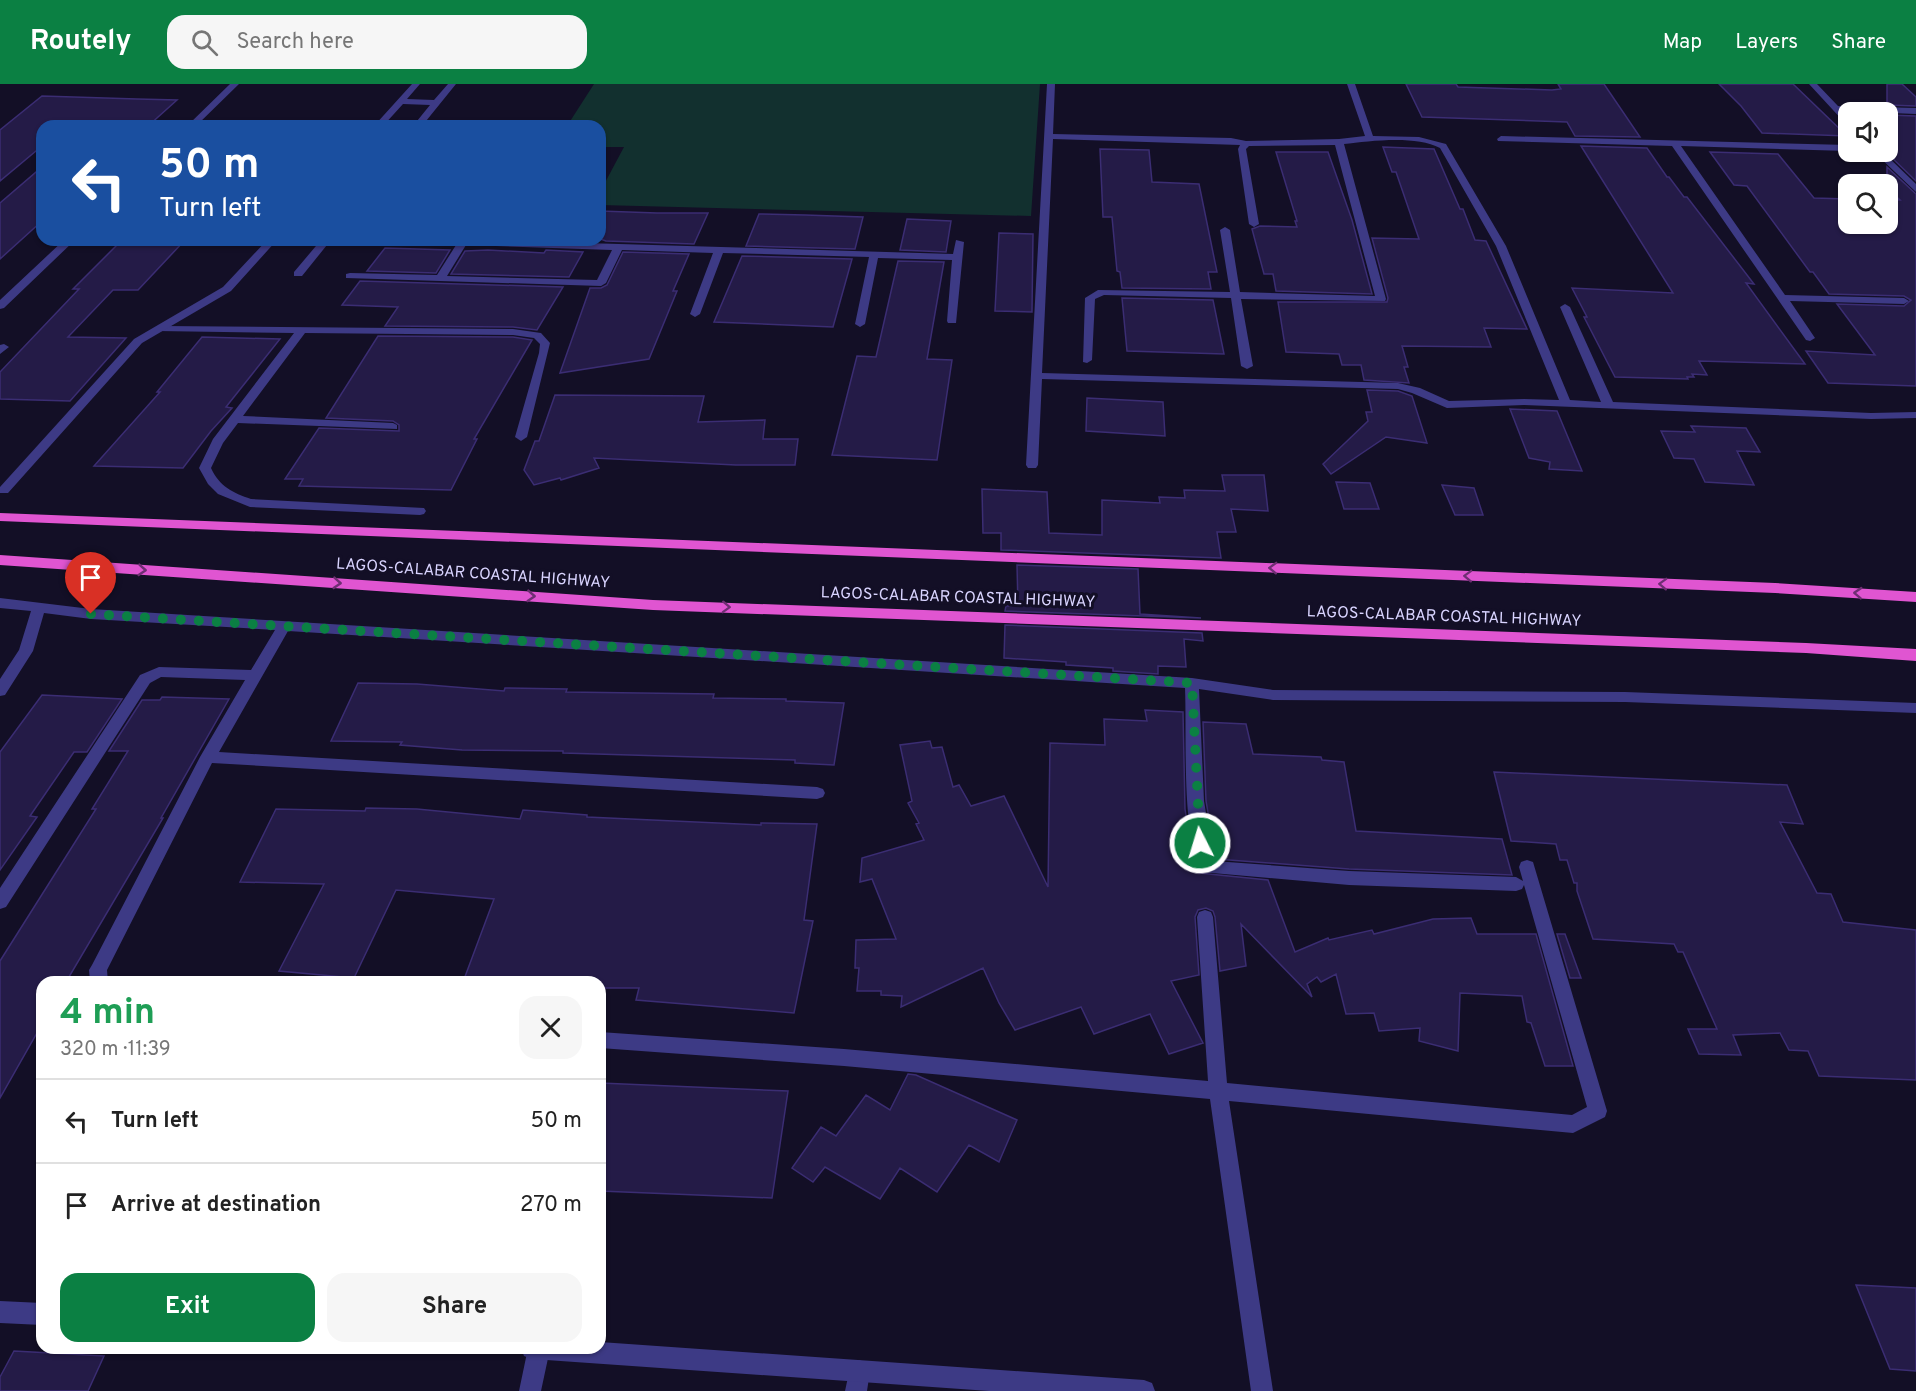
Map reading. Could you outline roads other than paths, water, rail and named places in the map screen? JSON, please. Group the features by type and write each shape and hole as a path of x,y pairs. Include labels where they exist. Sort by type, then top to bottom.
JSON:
{"highway":[{"path":"0,517 1775,588 1916,597"},
{"name":"LAGOS-CALABAR COASTAL HIGHWAY","path":"0,560 653,605 1806,648 1916,655"}],"street":[{"path":"197,120 235,84"},
{"path":"384,120 416,84"},
{"path":"422,120 452,84"},
{"path":"1032,465 1051,84"},
{"path":"1351,84 1370,138"},
{"path":"1813,84 1836,108 1915,112"},
{"path":"401,101 435,103"},
{"path":"1049,136 1231,141 1246,144 1339,142 1370,138 1439,143 1443,146 1501,246 1566,404"},
{"path":"1501,139 1838,148"},
{"path":"1087,360 1090,298 1093,295 1117,291 1381,299 1339,142"},
{"path":"1246,144 1242,148 1254,224"},
{"path":"1676,145 1810,339"},
{"path":"1888,162 1916,189"},
{"path":"1225,230 1247,366"},
{"path":"952,321 959,242"},
{"path":"0,306 64,246"},
{"path":"4,490 136,344 226,289 266,246"},
{"path":"298,274 321,246"},
{"path":"440,278 460,246"},
{"path":"587,246 958,258"},
{"path":"350,276 601,283 618,247"},
{"path":"695,314 719,250"},
{"path":"860,324 874,255"},
{"path":"1782,298 1904,301"},
{"path":"1565,307 1609,406"},
{"path":"161,328 513,332 537,335 545,343 544,353 521,436"},
{"path":"301,331 217,442 204,468 207,474 222,491 231,497 250,503 420,511"},
{"path":"1037,376 1398,386 1416,390 1447,405 1524,402 1871,416 1916,415"},
{"path":"236,419 393,427"},
{"path":"0,603 91,614 1192,683 1273,695 1625,697 1916,708"},
{"path":"0,691 26,651 39,608"},
{"path":"98,976 98,970 208,757 284,626"},
{"path":"0,902 145,680 159,672 256,675"},
{"path":"1192,683 1200,843 1208,867 1349,878 1516,884"},
{"path":"208,757 817,792"},
{"path":"606,1040 792,1052 1218,1089 1573,1124 1598,1112 1527,867"},
{"path":"1205,917 1218,1089 1262,1391"},
{"path":"0,1311 36,1314"},
{"path":"530,1391 538,1354"},
{"path":"589,1354 858,1381 1144,1391"}]}
